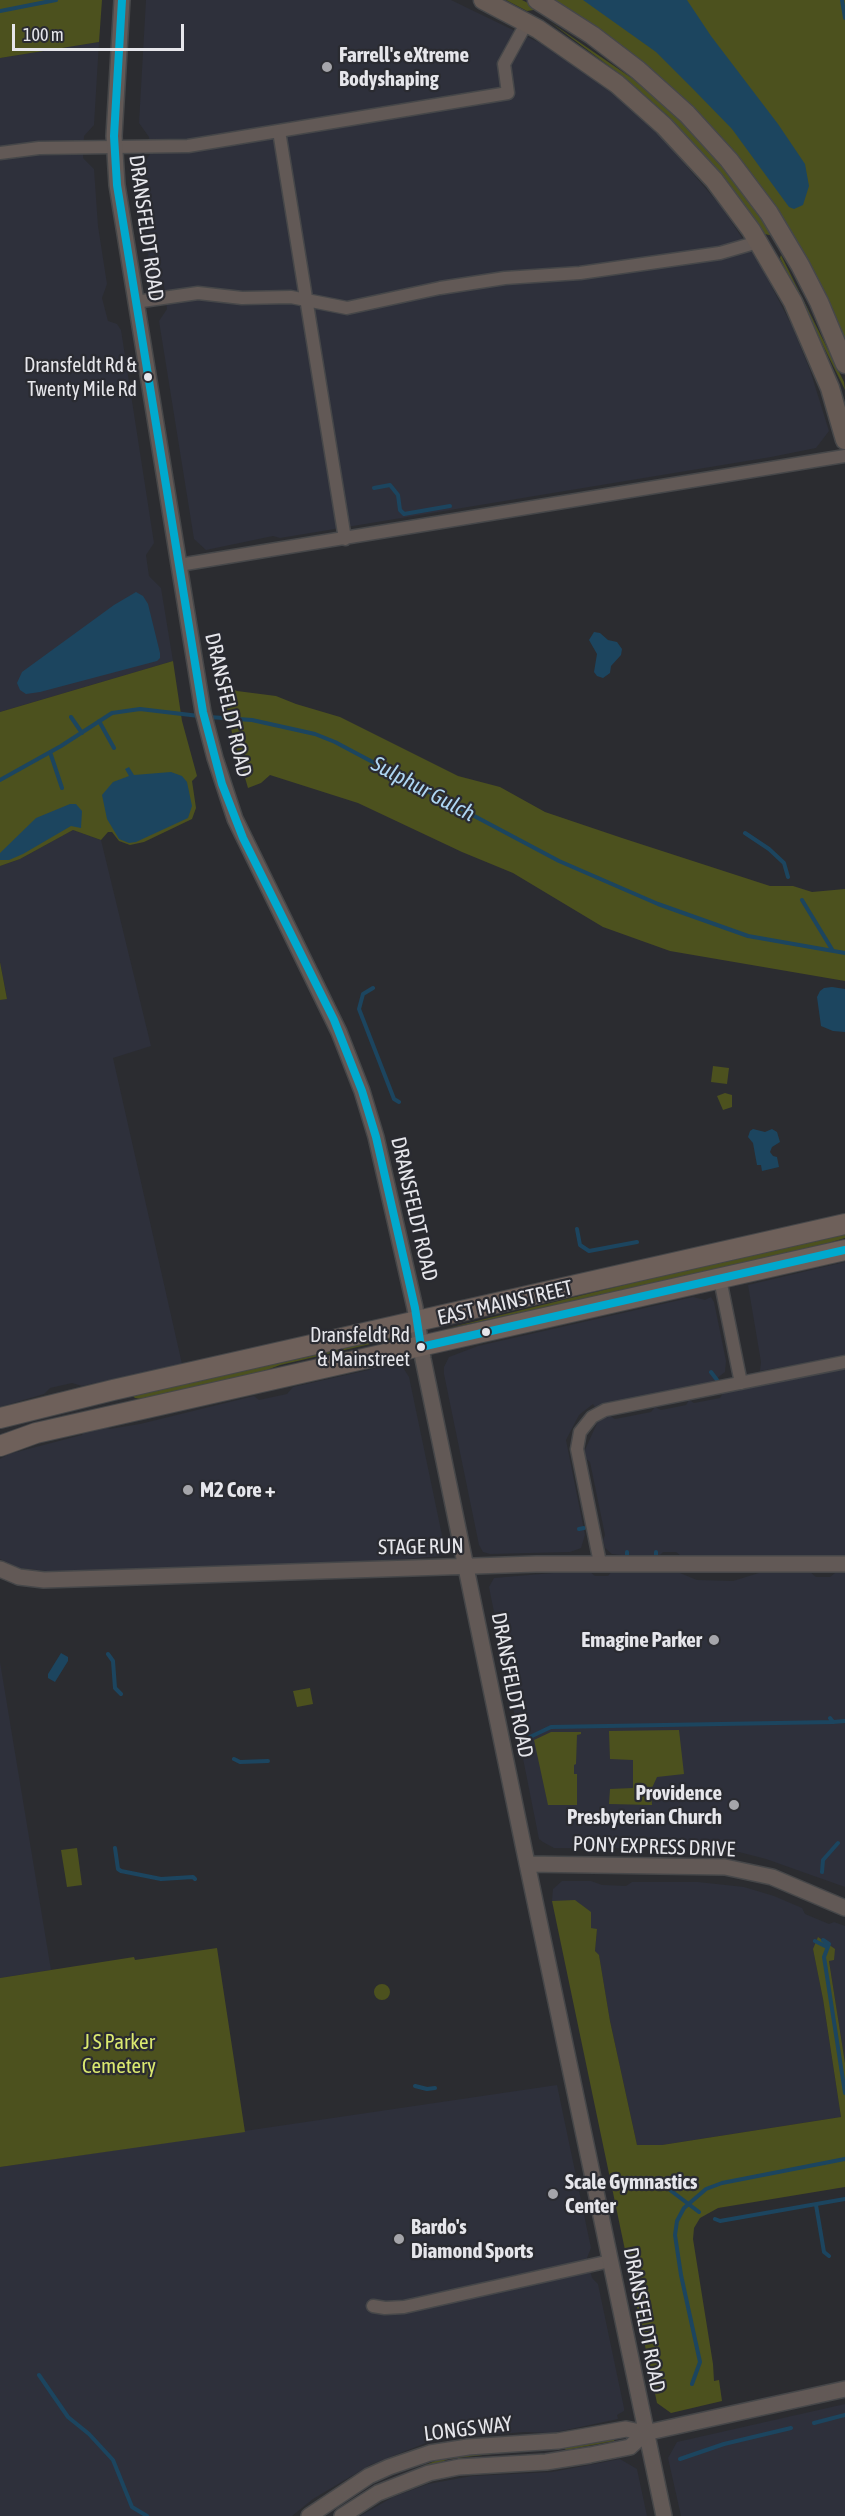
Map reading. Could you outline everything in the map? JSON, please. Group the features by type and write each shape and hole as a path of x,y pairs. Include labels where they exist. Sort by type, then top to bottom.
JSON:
{"main road":[{"path":"483,0 527,22 601,71 664,126 714,180 758,242 804,325 830,387 845,440"},
{"path":"537,0 592,35 638,70 702,130 750,187 800,265 845,364"},
{"path":"527,22 536,16 546,16 617,64 638,70"},
{"path":"758,242 766,242 779,247 802,288 824,335 837,344"},
{"name":"EAST MAINSTREET","path":"0,1418 63,1401 845,1224"},
{"name":"EAST MAINSTREET","path":"0,1446 36,1433 845,1250"},
{"path":"0,1446 8,1432 58,1415 63,1409 63,1401"}],"street":[{"name":"DRANSFELDT ROAD","path":"122,0 114,147 122,224 206,726 222,784 246,846 333,1020 362,1091 376,1137 417,1321 527,1864 664,2516"},
{"path":"0,153 39,148 179,147 508,93 504,64 527,22"},
{"path":"279,131 345,539"},
{"path":"135,302 192,293 242,298 283,296 340,308 355,307 440,288 513,278 580,273 720,253 758,242"},
{"path":"179,565 845,456"},
{"path":"720,1279 741,1383"},
{"path":"600,1563 577,1449 579,1435 587,1421 608,1409 845,1362"},
{"name":"STAGE RUN","path":"0,1569 19,1577 44,1580 600,1563 845,1564"},
{"name":"PONY EXPRESS DRIVE","path":"527,1864 702,1866 736,1869 779,1880 845,1908"},
{"path":"372,2306 404,2307 610,2261"},
{"name":"LONGS WAY","path":"309,2516 369,2476 430,2453 468,2447 558,2442 626,2429 645,2433 845,2389"},
{"name":"LONGS WAY","path":"342,2516 378,2493 420,2476 459,2467 546,2462 590,2455 630,2447 645,2433"}],"shaded area":[{"path":"146,0 451,0 542,44 594,78 629,107 662,138 720,205 761,266 792,326 810,370 829,431 816,448 771,457 280,538 273,536 206,550 194,539 159,321 167,309 164,286 151,274 143,219 140,170 150,154 149,137 139,123"},
{"path":"99,42 94,125 84,136 83,158 94,169 98,226 107,284 102,298 108,321 117,324 121,330 154,543 146,555 149,576 161,588 173,661 0,712 0,58"},
{"path":"73,830 101,840 151,1046 113,1058 182,1364 82,1386 72,1383 50,1388 44,1394 0,1407 0,1000 7,998 0,962 0,866 20,859"},
{"path":"845,1262 845,1356 760,1371 761,1362 748,1285"},
{"path":"693,1297 705,1300 711,1297 714,1302 726,1361 725,1372 712,1382 595,1407 593,1404 579,1415 566,1440 585,1535 581,1548 570,1552 490,1554 483,1552 479,1545 444,1374 444,1367 449,1357 478,1346"},
{"path":"395,1364 402,1366 409,1377 444,1545 441,1556 382,1561 56,1572 19,1568 0,1559 0,1459 9,1454 82,1435 84,1430 140,1424 254,1396 259,1400 287,1394 293,1387"},
{"path":"845,1369 845,1557 681,1556 676,1552 663,1552 659,1556 621,1555 612,1554 605,1548 603,1540 605,1535 590,1462 585,1458 584,1452 598,1421 610,1416 615,1419 651,1412 655,1407 661,1410 686,1405 689,1400 694,1403 720,1398 723,1393"},
{"path":"589,1571 595,1576 608,1576 612,1571 675,1571 697,1580 733,1581 762,1572 810,1572 816,1577 830,1577 835,1573 845,1573 845,1887 766,1859 739,1852 707,1849 703,1845 681,1844 674,1849 606,1848 605,1844 596,1841 584,1848 554,1848 539,1839 489,1587 494,1578"},
{"path":"0,1662 51,1970 0,1978"},
{"path":"562,1881 591,1881 602,1885 626,1886 632,1882 698,1882 744,1887 802,1908 805,1914 829,1924 834,1922 845,1926 845,2063 829,1961 813,1949 841,2117 662,2145 637,2145 610,2021 599,1955 595,1951 597,1930 591,1928 584,1908 578,1902 552,1901 553,1889"},
{"path":"557,2085 591,2248 587,2258 592,2278 598,2284 624,2408 624,2411 617,2415 618,2419 552,2433 524,2432 451,2438 426,2443 370,2465 313,2499 292,2516 0,2516 0,2167"},
{"path":"845,2404 845,2516 681,2516 668,2458 677,2442"},
{"path":"620,2459 637,2469 647,2516 360,2516 393,2497 428,2484 472,2476 552,2472"}],"green space":[{"path":"0,0 102,0 99,42 0,58"},
{"path":"506,0 522,0 540,9 527,11"},
{"path":"549,0 845,0 845,347 761,191"},
{"path":"550,22 652,92 694,131 744,190 773,236 765,234 727,181 669,117 625,78"},
{"path":"781,255 844,382 845,390 780,258"},
{"path":"173,661 182,721 197,776 192,781 196,808 192,819 144,842 130,845 119,841 112,832 108,832 101,840 73,830 20,859 0,866 0,712"},
{"path":"220,676 228,686 237,691 276,696 340,717 458,776 500,787 545,812 770,886 793,886 812,892 845,889 845,981 670,951 603,927 513,873 462,852 358,803 270,775 261,783 248,788 232,733"},
{"path":"0,962 7,999 0,1000"},
{"path":"713,1066 729,1068 727,1084 711,1082"},
{"path":"725,1093 732,1095 732,1107 723,1110 717,1096"},
{"path":"845,1231 845,1238 775,1259 444,1329"},
{"path":"390,1337 392,1339 280,1365 251,1376 149,1400 135,1398 132,1395"},
{"path":"310,1688 313,1704 297,1707 293,1691"},
{"path":"679,1730 684,1774 657,1777 651,1790 652,1805 609,1804 610,1789 633,1788 633,1760 610,1759 609,1731"},
{"path":"551,1732 581,1732 577,1735 576,1764 574,1765 574,1774 577,1774 577,1805 548,1805 534,1740"},
{"path":"77,1848 82,1885 67,1887 61,1850"},
{"path":"575,1900 591,1912 591,1928 597,1929 595,1951 599,1955 610,2021 637,2145 662,2145 841,2117 813,1949 818,1937 835,1949 834,1960 829,1961 845,2063 845,2187 718,2208 700,2218 694,2228 693,2239 714,2381 719,2380 722,2401 671,2413 657,2403 552,1901"},
{"name":"J S Parker Cemetery","path":"217,1948 245,2132 0,2167 0,1978 134,1957 135,1960"},
{"path":"382,1984 388,1986 390,1992 388,1998 382,2000 376,1998 374,1992 376,1986"},
{"path":"615,2438 614,2441 566,2450 564,2448"},
{"path":"509,2452 448,2459 336,2511 373,2487 447,2456"}],"water":[{"path":"583,0 687,0 805,164 809,186 803,205 794,209 789,207 732,129 656,52"},
{"path":"136,592 143,596 148,604 160,653 157,661 40,692 26,694 20,690 17,683 22,672 114,605"},
{"path":"594,632 617,642 622,649 621,655 611,666 610,673 603,678 594,672 597,654 589,640"},
{"path":"129,767 134,775 171,772 182,776 187,782 192,806 188,818 136,842 129,843 119,839 107,819 102,795 113,782 129,776 125,769"},
{"path":"70,804 76,804 82,811 81,828 71,826 23,854 9,860 0,860 0,853 36,818"},
{"path":"824,988 845,989 845,1032 833,1031 821,1026 817,997"},
{"path":"753,1129 765,1132 772,1129 777,1132 780,1142 772,1147 770,1152 777,1157 779,1167 762,1171 761,1165 757,1165 753,1143 748,1137"},
{"path":"61,1653 68,1657 68,1661 55,1682 48,1678 48,1674"}],"waterway":[{"path":"0,11 56,0"},
{"path":"842,0 845,18"},
{"path":"374,488 390,485 398,495 400,510 404,514 450,506"},
{"name":"Sulphur Gulch","path":"0,780 61,746 112,713 140,709 199,716"},
{"path":"71,717 82,733"},
{"name":"Sulphur Gulch","path":"209,717 252,720 315,734 335,742 559,861 658,904 748,936 845,953"},
{"path":"99,721 114,748"},
{"path":"50,752 62,788"},
{"path":"745,833 769,849 784,863 788,877"},
{"path":"802,900 833,951"},
{"path":"373,988 363,994 359,1009 394,1099 399,1102"},
{"path":"577,1229 580,1245 589,1251 637,1242"},
{"path":"711,1372 717,1380"},
{"path":"579,1529 584,1528"},
{"path":"108,1654 113,1661 115,1688 121,1694"},
{"path":"830,1718 833,1722 845,1721"},
{"path":"530,1737 551,1727 833,1722"},
{"path":"234,1759 240,1762 268,1761"},
{"path":"822,1872 823,1860 838,1843"},
{"path":"115,1848 118,1869 121,1871 161,1879 193,1877 195,1879"},
{"path":"823,1940 829,1944 824,1957 845,2093"},
{"path":"815,1941 827,1947"},
{"path":"415,2086 435,2088"},
{"path":"692,2384 700,2362 681,2275 675,2235 677,2221 684,2208 706,2189 722,2183 845,2159"},
{"path":"670,2190 699,2212"},
{"path":"715,2219 720,2221 845,2199"},
{"path":"816,2205 824,2252 829,2256"},
{"path":"39,2375 68,2417 89,2434 113,2460 132,2507 147,2516"},
{"path":"814,2423 845,2415"},
{"path":"680,2459 724,2444 791,2428"}],"transit line":[{"path":"122,0 114,136 117,185 203,712 222,784 243,838 334,1020 362,1091 376,1137 415,1308 421,1347 845,1250"}],"place":[{"name":"Farrell's eXtreme Bodyshaping","path":"327,67"},
{"name":"Dransfeldt Rd & Twenty Mile Rd","path":"148,377"},
{"name":"Dransfeldt Rd & Mainstreet","path":"421,1347"},
{"name":"M2 Core +","path":"188,1490"},
{"name":"Emagine Parker","path":"714,1640"},
{"name":"Providence Presbyterian Church","path":"734,1805"},
{"name":"Scale Gymnastics Center","path":"553,2194"},
{"name":"Bardo's Diamond Sports","path":"399,2239"}]}
